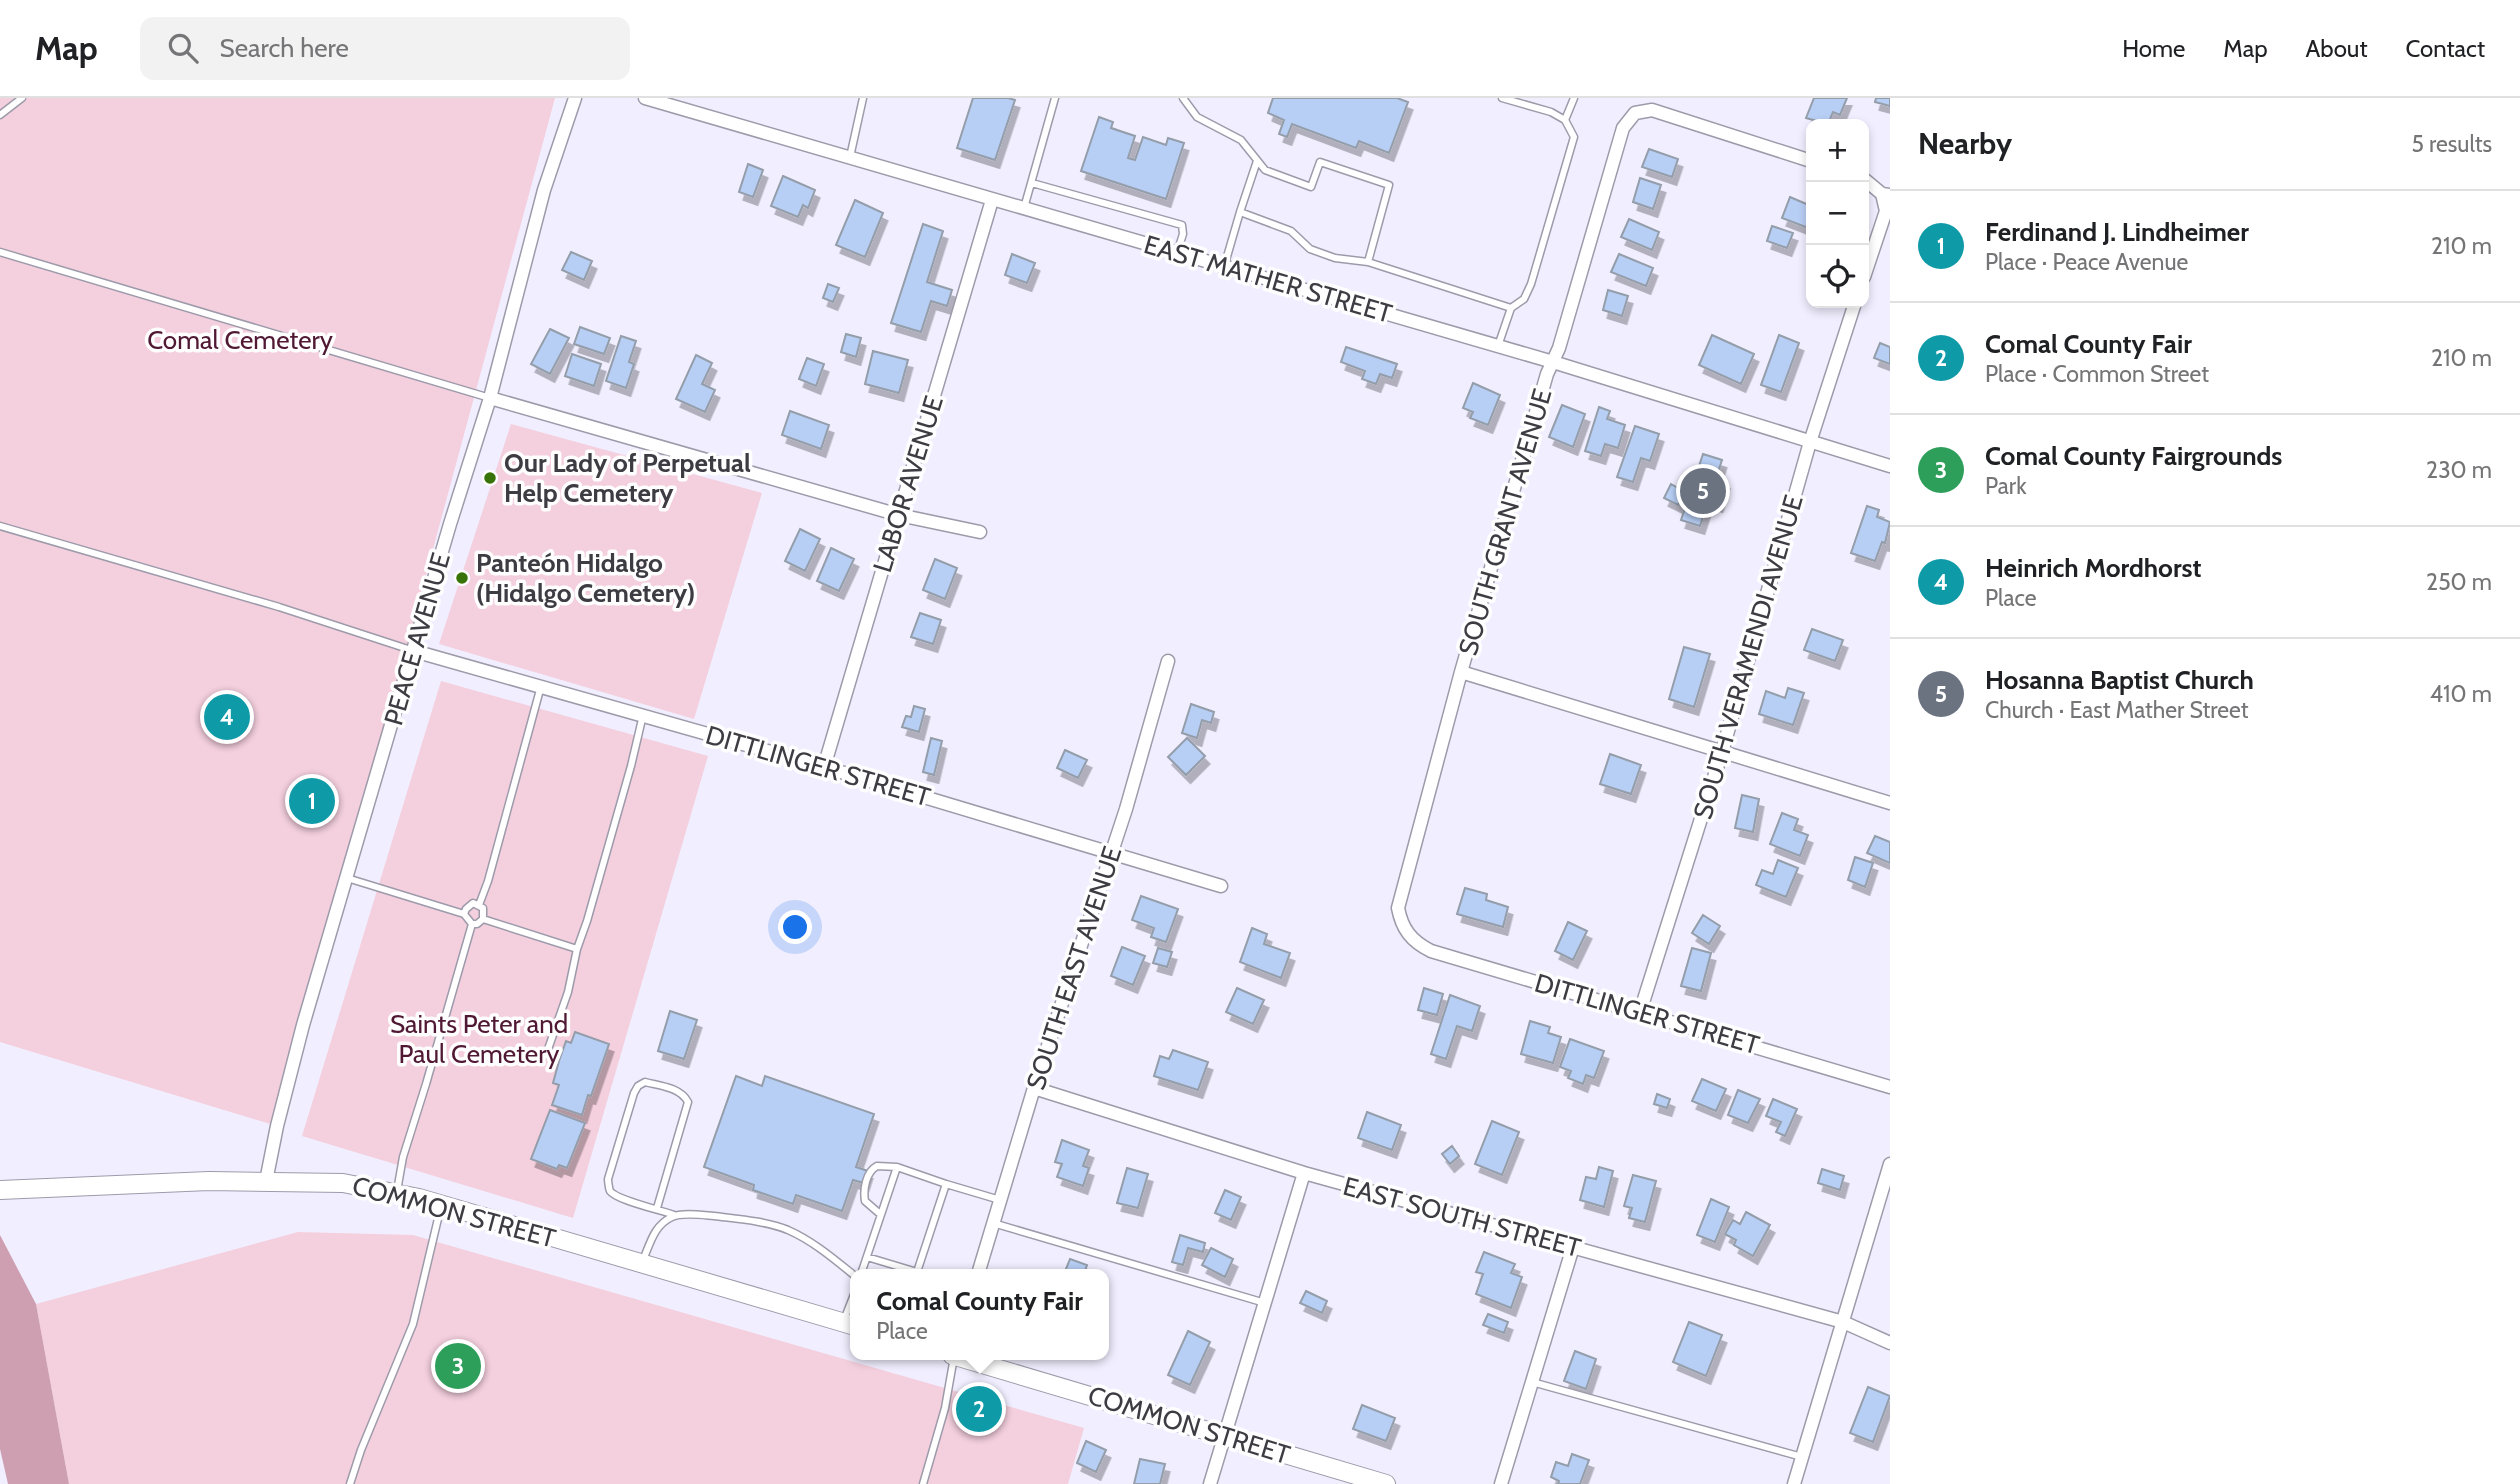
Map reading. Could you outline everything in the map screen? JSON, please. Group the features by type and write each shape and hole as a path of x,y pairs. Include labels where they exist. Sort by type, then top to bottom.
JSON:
{"main road":[{"name":"COMMON STREET","path":"6,1189 209,1181 342,1182 441,1204 849,1324"},
{"name":"COMMON STREET","path":"970,1360 1386,1484"}],"street":[{"name":"PEACE AVENUE","path":"266,1181 303,1025 490,397 544,190 575,98"},
{"name":"EAST MATHER STREET","path":"645,98 1553,362 1890,466"},
{"name":"SOUTH GRANT AVENUE","path":"1408,935 1401,923 1398,908 1461,672 1623,128 1635,113 1652,110 1806,159"},
{"path":"1868,182 1886,195 1886,211 1869,262"},
{"name":"LABOR AVENUE","path":"824,767 992,200"},
{"name":"SOUTH VERAMENDI AVENUE","path":"1640,1012 1722,752 1810,442 1853,308"},
{"path":"490,397 898,515 980,532"},
{"name":"DITTLINGER STREET","path":"414,651 824,767 1221,886"},
{"name":"SOUTH EAST AVENUE","path":"979,1269 1034,1088 1112,854 1168,661"},
{"path":"1461,672 1890,803"},
{"name":"DITTLINGER STREET","path":"1408,935 1431,951 1890,1087"},
{"name":"EAST SOUTH STREET","path":"1034,1088 1304,1173 1843,1322 1890,1343"},
{"path":"1794,1484 1890,1164"},
{"path":"1210,1484 1304,1173"},
{"path":"1501,1484 1573,1247"}],"lane":[{"path":"0,115 22,98"},
{"path":"850,157 863,98"},
{"path":"1024,208 1055,98"},
{"path":"1183,98 1197,117 1241,140 1265,170 1311,187 1321,162 1389,186 1368,262"},
{"path":"1498,346 1511,308 1524,299 1531,284 1574,137 1566,120 1551,112 1502,98"},
{"path":"1566,120 1574,98"},
{"path":"1224,267 1257,161"},
{"path":"1032,183 1181,225 1183,234 1177,253"},
{"path":"1240,212 1291,231 1310,250 1335,258 1368,262 1511,308"},
{"path":"0,252 490,397"},
{"path":"0,526 279,607 414,651"},
{"path":"479,905 541,687"},
{"path":"546,1055 568,992 576,949 587,921 643,715"},
{"path":"347,877 464,914 472,924"},
{"path":"464,914 469,906 479,905 483,908 483,919"},
{"path":"483,919 576,949"},
{"path":"472,924 483,919"},
{"path":"396,1193 403,1157 472,924"},
{"path":"657,1208 688,1102 677,1091 645,1082 638,1086 634,1093 608,1180 610,1190 617,1197 674,1215 747,1220 788,1230 824,1251 850,1272"},
{"path":"880,1214 865,1201 864,1191 869,1172 877,1166 897,1167 946,1185 1000,1200"},
{"path":"863,1269 897,1167"},
{"path":"918,1269 946,1185"},
{"path":"350,1484 361,1450 413,1324 441,1204"},
{"path":"642,1263 655,1232 674,1215"},
{"path":"993,1223 1265,1303"},
{"path":"867,1257 907,1269"},
{"path":"923,1484 945,1408 952,1360"},
{"path":"1532,1382 1802,1457"}],"green space":[{"name":"Comal Cemetery","path":"0,98 555,98 277,1126 0,1042"},
{"path":"511,424 762,493 694,719 439,644"},
{"name":"Saints Peter and Paul Cemetery","path":"441,681 708,756 573,1218 302,1136"},
{"path":"298,1232 413,1235 1084,1428 1068,1484 69,1484 36,1304"}],"shaded area":[{"path":"0,1235 36,1304 69,1484 8,1484 0,1449"}],"building":[{"path":"973,98 1015,100 995,160 957,148"},
{"path":"1273,98 1397,98 1408,102 1389,153 1359,141 1356,148 1292,124 1287,137 1279,134 1284,120 1268,113"},
{"path":"1814,98 1847,98 1840,115 1833,112 1830,119 1806,118"},
{"path":"1876,98 1890,98 1890,106 1875,102"},
{"path":"1099,117 1113,122 1111,128 1135,136 1128,158 1135,160 1143,137 1166,145 1168,138 1184,143 1166,199 1081,171"},
{"path":"1649,149 1678,159 1672,177 1642,167"},
{"path":"748,164 763,170 753,197 739,192"},
{"path":"783,176 815,190 808,208 803,205 798,217 771,206"},
{"path":"1640,178 1661,185 1653,209 1633,202"},
{"path":"1790,197 1806,204 1806,227 1782,218"},
{"path":"855,200 883,213 865,257 836,245"},
{"path":"1629,219 1659,232 1652,250 1621,237"},
{"path":"923,224 943,231 927,282 952,290 947,306 931,301 921,332 891,323"},
{"path":"1772,226 1793,233 1787,248 1767,241"},
{"path":"571,252 592,261 584,280 562,270"},
{"path":"1012,254 1035,263 1027,283 1005,275"},
{"path":"1619,254 1653,268 1646,286 1611,272"},
{"path":"828,284 839,288 833,302 823,298"},
{"path":"1608,290 1628,296 1622,316 1603,310"},
{"path":"580,327 610,338 604,354 574,344"},
{"path":"550,329 569,338 550,374 531,364"},
{"path":"846,334 861,338 856,357 841,352"},
{"path":"1712,335 1754,354 1741,384 1699,365"},
{"path":"1779,335 1799,343 1781,392 1761,385"},
{"path":"621,336 636,341 629,362 634,364 626,388 606,381"},
{"path":"1880,343 1890,347 1890,364 1874,358"},
{"path":"1346,347 1397,364 1392,378 1380,374 1376,384 1362,379 1365,371 1341,362"},
{"path":"873,351 908,360 899,393 865,384"},
{"path":"572,354 601,364 594,386 565,376"},
{"path":"696,355 712,363 702,384 715,390 705,412 676,399"},
{"path":"807,358 824,364 816,386 799,379"},
{"path":"1473,383 1500,395 1488,425 1470,418 1473,412 1463,408"},
{"path":"1562,405 1585,414 1573,447 1549,437"},
{"path":"1599,407 1610,411 1607,419 1625,425 1618,448 1605,444 1601,456 1585,451"},
{"path":"790,411 829,425 821,449 782,435"},
{"path":"1635,426 1659,434 1650,461 1641,458 1633,482 1617,477"},
{"path":"1703,454 1722,460 1716,478 1725,481 1718,504 1708,501 1700,526 1681,520"},
{"path":"1671,484 1685,492 1678,505 1664,498"},
{"path":"1867,506 1879,510 1877,517 1890,522 1885,543 1882,542 1875,561 1851,553"},
{"path":"800,529 820,539 805,571 785,561"},
{"path":"831,548 854,559 839,591 817,581"},
{"path":"935,559 957,568 945,599 923,590"},
{"path":"920,613 941,620 933,644 911,637"},
{"path":"1812,629 1843,640 1835,661 1804,650"},
{"path":"1684,647 1710,654 1694,707 1669,699"},
{"path":"1788,688 1804,693 1793,725 1759,714 1766,691 1785,698"},
{"path":"1191,704 1214,712 1211,723 1202,720 1197,738 1182,733"},
{"path":"914,706 925,709 919,732 902,727 906,716 911,717"},
{"path":"931,738 942,741 934,775 923,772"},
{"path":"1187,738 1205,756 1186,775 1168,757"},
{"path":"1065,750 1087,760 1078,778 1057,768"},
{"path":"1610,754 1641,765 1631,794 1600,784"},
{"path":"1742,795 1759,799 1753,832 1735,828"},
{"path":"1782,813 1798,819 1794,830 1808,835 1800,856 1770,844"},
{"path":"1875,836 1890,842 1890,863 1867,853"},
{"path":"1855,857 1873,863 1865,887 1848,880"},
{"path":"1778,860 1798,868 1786,897 1756,885 1762,870 1773,874"},
{"path":"1465,888 1487,894 1486,900 1508,907 1503,927 1457,914"},
{"path":"1141,896 1178,909 1166,942 1151,937 1154,928 1132,920"},
{"path":"1703,915 1720,926 1709,944 1692,933"},
{"path":"1568,922 1587,931 1573,960 1555,951"},
{"path":"1252,928 1267,934 1264,944 1290,953 1281,978 1240,962"},
{"path":"1122,947 1145,956 1133,985 1111,976"},
{"path":"1158,948 1172,952 1167,967 1153,963"},
{"path":"1692,948 1711,953 1701,991 1681,986"},
{"path":"1237,988 1264,1000 1253,1024 1226,1012"},
{"path":"1424,988 1443,994 1437,1015 1418,1010"},
{"path":"1450,995 1480,1006 1472,1031 1457,1026 1446,1059 1431,1054"},
{"path":"670,1011 697,1020 684,1059 658,1051"},
{"path":"1530,1021 1550,1027 1548,1033 1561,1037 1553,1063 1521,1054"},
{"path":"575,1032 609,1044 582,1115 552,1105 559,1085 553,1083 559,1061 566,1041 571,1043"},
{"path":"1570,1039 1604,1051 1594,1078 1586,1075 1583,1084 1568,1078 1571,1071 1560,1067"},
{"path":"1173,1050 1208,1062 1198,1090 1154,1076 1160,1056 1169,1059"},
{"path":"736,1076 762,1086 765,1076 874,1114 856,1167 868,1171 864,1183 853,1180 842,1211 796,1195 793,1204 753,1190 754,1185 704,1167"},
{"path":"1702,1079 1726,1089 1716,1111 1692,1101"},
{"path":"1738,1090 1760,1099 1748,1123 1728,1115"},
{"path":"1657,1094 1670,1099 1667,1108 1654,1104"},
{"path":"1773,1099 1797,1109 1785,1136 1776,1132 1781,1122 1766,1116"},
{"path":"550,1110 585,1123 567,1168 559,1165 557,1169 531,1159"},
{"path":"1367,1112 1401,1125 1392,1150 1358,1138"},
{"path":"1492,1121 1519,1132 1502,1175 1475,1164"},
{"path":"1062,1140 1089,1150 1083,1166 1089,1168 1083,1186 1057,1177 1062,1164 1055,1162"},
{"path":"1452,1146 1459,1156 1450,1164 1442,1154"},
{"path":"1599,1167 1613,1171 1604,1207 1580,1200 1586,1177 1596,1179"},
{"path":"1127,1168 1148,1174 1138,1208 1117,1203"},
{"path":"1822,1169 1844,1176 1840,1190 1818,1183"},
{"path":"1633,1175 1656,1181 1645,1222 1629,1218 1632,1208 1624,1206"},
{"path":"1225,1190 1241,1197 1231,1220 1215,1213"},
{"path":"1711,1199 1729,1207 1715,1242 1697,1235"},
{"path":"1746,1212 1770,1225 1753,1256 1734,1245 1736,1240 1725,1234 1733,1220 1740,1224"},
{"path":"1180,1235 1205,1243 1203,1252 1188,1248 1183,1265 1172,1262"},
{"path":"1211,1248 1233,1259 1225,1277 1202,1265"},
{"path":"1484,1252 1515,1264 1511,1273 1522,1277 1511,1308 1476,1294 1483,1274 1476,1272"},
{"path":"1070,1259 1087,1265 1086,1269 1066,1269"},
{"path":"1306,1291 1327,1301 1322,1313 1300,1303"},
{"path":"1488,1314 1508,1322 1504,1333 1483,1325"},
{"path":"1689,1322 1722,1335 1706,1376 1673,1362"},
{"path":"1188,1331 1210,1342 1190,1385 1168,1375"},
{"path":"1575,1351 1596,1359 1586,1389 1564,1381"},
{"path":"1868,1387 1890,1396 1873,1442 1850,1433"},
{"path":"1362,1405 1395,1418 1386,1441 1353,1429"},
{"path":"1086,1441 1106,1450 1096,1472 1077,1463"},
{"path":"1572,1454 1589,1460 1580,1484 1558,1484 1559,1481 1551,1477 1556,1462 1568,1466"},
{"path":"1140,1459 1165,1464 1160,1484 1134,1484"}],"place":[{"name":"Our Lady of Perpetual Help Cemetery","path":"490,478"},
{"name":"Hosanna Baptist Church","path":"1703,491"},
{"name":"Panteón Hidalgo (Hidalgo Cemetery)","path":"462,578"},
{"name":"Heinrich Mordhorst","path":"227,717"},
{"name":"Ferdinand J. Lindheimer","path":"312,801"},
{"name":"Comal County Fairgrounds","path":"458,1366"},
{"name":"Comal County Fair","path":"979,1409"}]}
